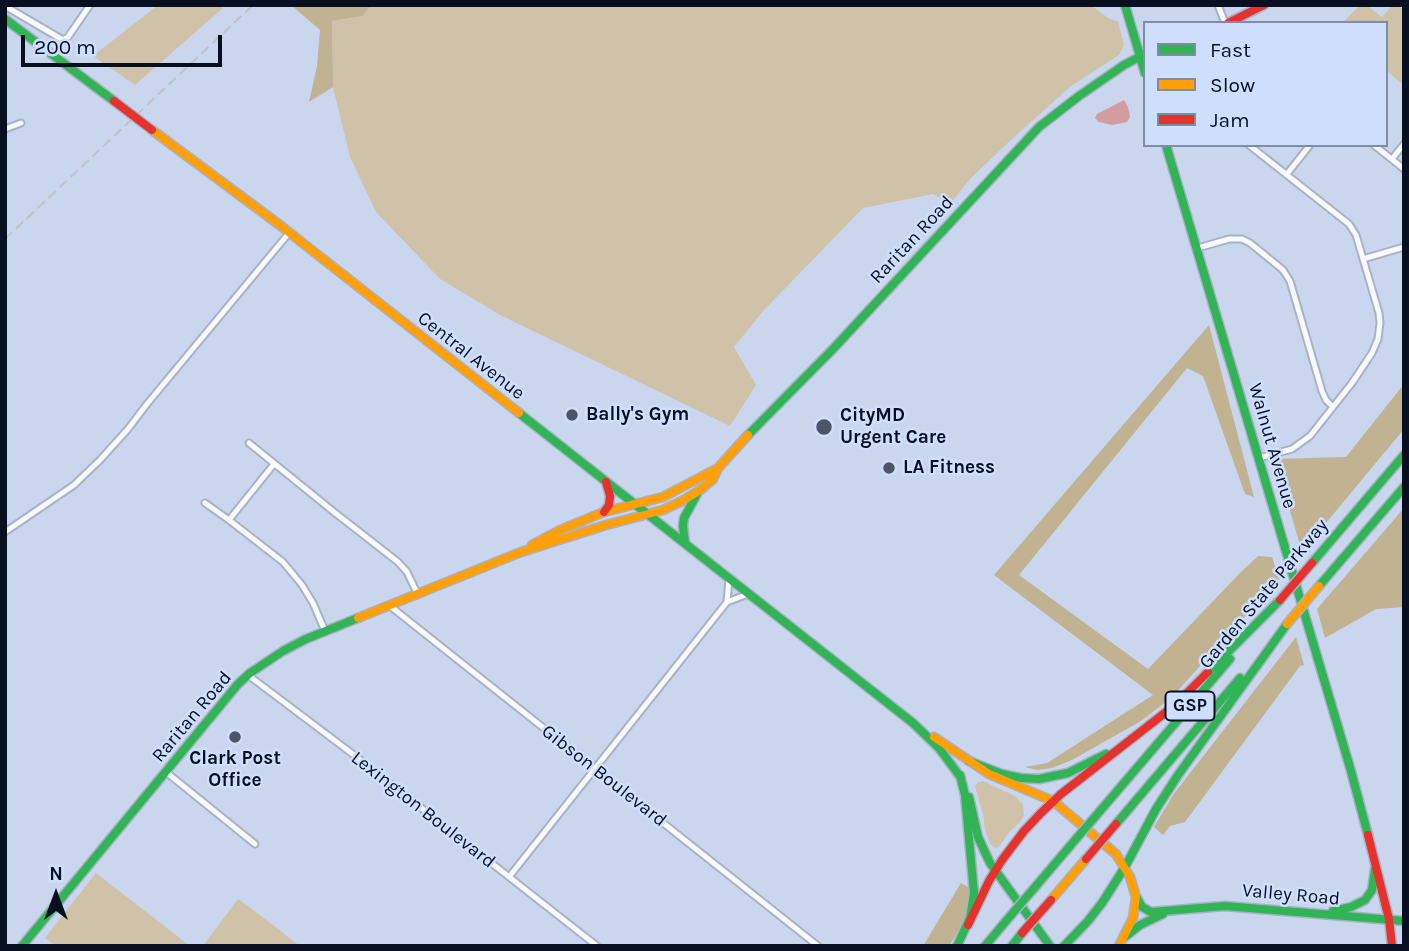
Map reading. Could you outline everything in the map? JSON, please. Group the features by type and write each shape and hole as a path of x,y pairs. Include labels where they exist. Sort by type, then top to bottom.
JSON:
{"main road":[{"path":"1125,5 1142,55"},
{"path":"1231,21 1264,5"},
{"name":"Central Avenue","path":"5,19 289,233 913,723 1000,780 1040,794 1072,814 1112,850 1125,867 1135,892"},
{"name":"Raritan Road","path":"521,552 560,530 604,513 663,498 718,468 833,349 1039,127 1079,96 1142,55"},
{"name":"Walnut Avenue","path":"1167,147 1374,856 1389,919 1392,946"},
{"name":"Garden State Parkway","path":"985,946 1404,455"},
{"name":"Raritan Road","path":"22,946 248,675 306,639 521,552 673,506 700,490 713,479 718,468"},
{"path":"604,513 610,496 606,482"},
{"name":"Garden State Parkway","path":"1012,946 1404,487"},
{"path":"685,543 684,518 700,490"},
{"path":"957,946 995,871 1024,831 1053,801 1181,700 1280,600"},
{"path":"1064,946 1088,921 1125,867 1174,782 1287,624"},
{"name":"Central Avenue","path":"913,723 939,748 960,775 967,791 980,843 995,871 1050,946"},
{"path":"969,761 1009,776 1045,778 1074,771 1116,750"},
{"path":"960,775 965,795 974,888 973,908 968,925"},
{"path":"1321,913 1351,907 1365,900 1372,890 1375,878 1374,856"},
{"path":"1120,945 1134,913 1135,892"},
{"name":"Valley Road","path":"1135,892 1140,905 1147,911 1156,912 1225,906 1404,921"},
{"name":"Valley Road","path":"1120,945 1129,933 1140,925 1176,910"}],"street":[{"path":"5,6 63,40 68,37 90,5"},
{"path":"1218,5 1226,21"},
{"path":"5,129 22,123"},
{"path":"1392,159 1404,144"},
{"path":"1253,147 1349,224 1356,235 1379,313 1380,334 1372,353 1352,383 1314,431 1292,449 1259,458"},
{"path":"1287,174 1308,147"},
{"path":"1377,147 1404,169"},
{"path":"5,532 74,485 100,460 289,233"},
{"path":"1198,248 1229,239 1242,239 1283,270 1290,281 1322,391 1333,407"},
{"path":"1363,259 1404,247"},
{"path":"249,443 398,562 407,572 418,595"},
{"path":"229,520 274,464"},
{"path":"205,503 283,562 313,603 325,631"},
{"path":"727,602 729,579"},
{"path":"509,877 727,602 748,594"},
{"name":"Gibson Boulevard","path":"390,606 818,946"},
{"name":"Lexington Boulevard","path":"248,675 597,946"},
{"path":"166,772 255,844"}],"shaded area":[{"path":"158,5 220,5 223,8 135,85 93,56"},
{"path":"291,5 371,5 363,16 332,21 333,87 309,102 317,66 320,30"},
{"path":"371,5 1091,5 1118,22 1124,45 1119,55 1071,86 1012,139 971,178 950,204 933,194 863,208 764,310 734,347 756,385 730,426 502,316 440,279 376,212 350,157 333,87 332,21 363,16"},
{"path":"1360,5 1366,5 1382,17 1393,5 1404,5 1404,86 1388,72 1388,21 1344,21"},
{"path":"1124,100 1130,117 1127,122 1112,125 1099,122 1095,118 1097,114"},
{"path":"1209,325 1254,497 1245,494 1203,376 1187,368 1019,575 1148,669 1258,556 1272,557 1279,579 1171,698 1141,721 1072,760 1052,768 1037,770 1025,767 1047,763 1153,695 994,575"},
{"path":"1404,384 1404,429 1302,552 1275,459 1346,457"},
{"path":"1404,508 1404,607 1376,609 1325,638 1317,609"},
{"path":"1296,637 1304,665 1300,666 1185,822 1170,826 1163,835 1154,827 1173,795"},
{"path":"983,781 1015,796 1023,805 1024,815 1020,822 999,847 995,848 990,844 984,826 975,785"},
{"path":"96,873 190,946 56,946 45,938"},
{"path":"961,883 970,888 967,917 949,946 923,946"},
{"path":"238,899 252,909 300,946 203,946"}],"railway":[{"path":"5,239 253,5"}],"traffic: fast":[{"path":"1125,5 1143,66"},
{"path":"5,19 114,101"},
{"path":"748,435 833,349 1039,127 1079,96 1143,55"},
{"path":"1167,147 1368,835"},
{"path":"519,413 913,723 939,748 961,778"},
{"path":"1312,563 1404,455"},
{"path":"1319,586 1404,487"},
{"path":"685,543 684,518 697,494"},
{"path":"1208,672 1280,600"},
{"path":"22,946 238,684 283,651 358,618"},
{"path":"1064,946 1102,903 1178,775 1287,624"},
{"path":"1100,811 1230,659"},
{"path":"1116,824 1240,678"},
{"path":"969,761 1002,774 1039,779 1068,773 1106,754"},
{"path":"957,946 970,918 974,893 965,795 960,775"},
{"path":"969,797 978,837 990,863 1050,946"},
{"path":"1070,846 1100,811"},
{"path":"1036,886 1070,846"},
{"path":"1333,911 1365,900 1372,890 1375,869"},
{"path":"1006,921 1036,886"},
{"path":"1137,898 1142,907 1151,912 1225,906 1404,921"},
{"path":"1126,936 1140,925 1163,914"},
{"path":"985,946 1006,921"},
{"path":"1012,946 1022,933"}],"traffic: slow":[{"path":"152,130 281,226 519,413"},
{"path":"358,618 521,552 663,510 684,500 713,479 718,468 748,435"},
{"path":"532,545 604,512 663,497 718,468"},
{"path":"1287,624 1319,586"},
{"path":"934,737 989,774 1053,801 1116,854 1130,877 1136,897 1133,918 1119,946"},
{"path":"1051,900 1086,859"}],"traffic: jam":[{"path":"1232,21 1264,5"},
{"path":"114,101 152,130"},
{"path":"604,512 609,505 610,496 606,482"},
{"path":"1280,600 1312,563"},
{"path":"968,925 1002,860 1041,813 1061,794 1175,705 1208,672"},
{"path":"1086,859 1116,824"},
{"path":"1368,835 1389,919 1392,946"},
{"path":"1022,933 1051,900"}],"place":[{"name":"Bally's Gym","path":"572,415"},
{"name":"CityMD Urgent Care","path":"824,427"},
{"name":"LA Fitness","path":"889,468"},
{"name":"Clark Post Office","path":"235,737"}]}
